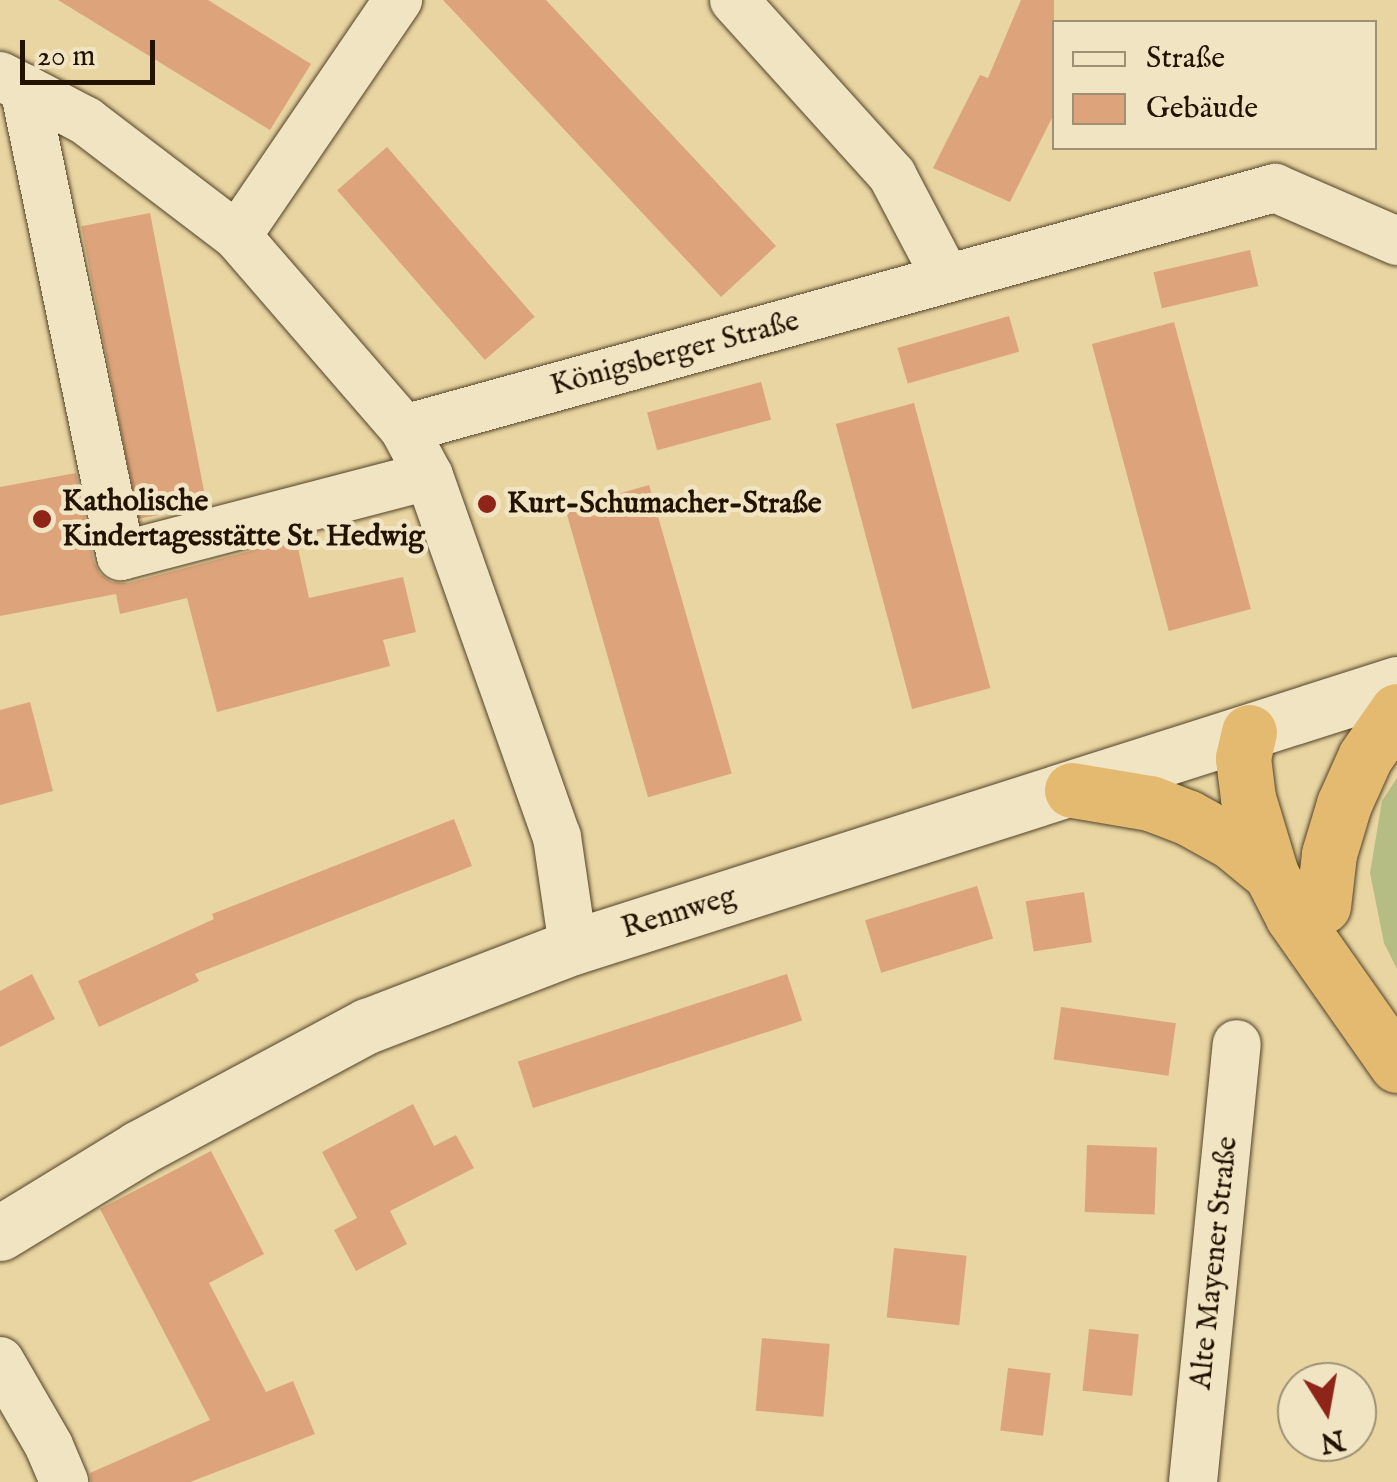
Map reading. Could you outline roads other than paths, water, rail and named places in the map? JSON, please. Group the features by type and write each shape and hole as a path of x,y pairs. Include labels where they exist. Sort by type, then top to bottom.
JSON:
{"highway":[{"path":"1322,906 1329,854 1344,804 1366,757 1397,710"},
{"path":"1249,732 1244,758 1248,798 1271,874 1293,917 1397,1065"},
{"path":"1249,732 1282,786 1364,1021"},
{"path":"1072,790 1150,802 1188,816 1232,842 1271,874"}],"street":[{"path":"237,236 398,0"},
{"path":"734,0 892,175 946,278"},
{"path":"12,82 86,121 237,236 404,428 429,476 557,838 573,947"},
{"path":"12,82 121,556 429,476"},
{"name":"Königsberger Straße","path":"404,428 1275,188 1397,241"},
{"name":"Rennweg","path":"0,1233 139,1148 367,1026 573,947 1397,684"},
{"name":"Alte Mayener Straße","path":"1193,1482 1237,1044"},
{"path":"0,1361 49,1446 64,1482"}],"place":[{"name":"Kurt-Schumacher-Straße","path":"487,504"},
{"name":"Katholische Kindertagesstätte St. Hedwig","path":"42,519"}]}
